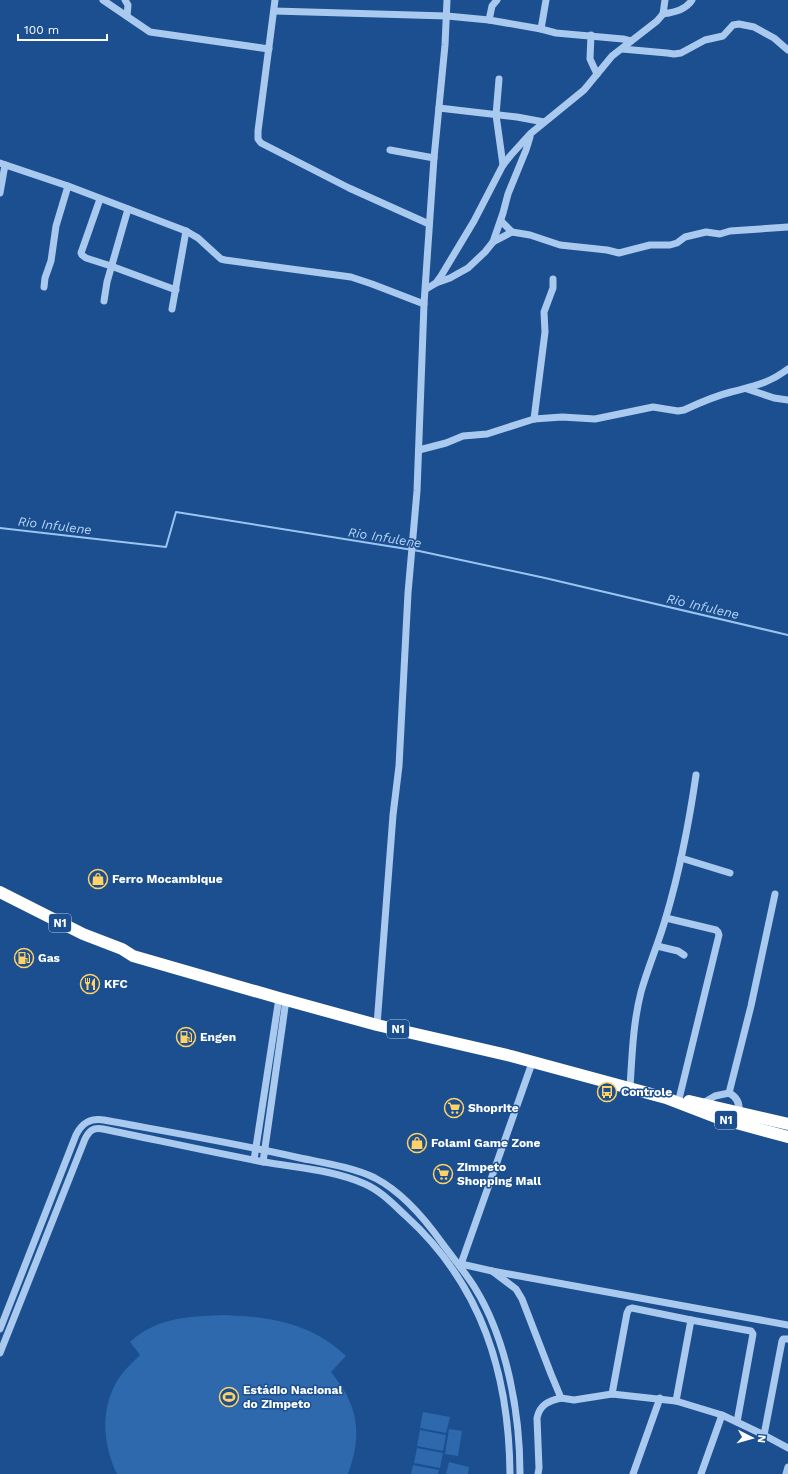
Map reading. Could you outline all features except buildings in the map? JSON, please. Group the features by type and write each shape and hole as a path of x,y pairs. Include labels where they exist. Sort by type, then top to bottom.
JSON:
{"highway":[{"name":"N1","path":"0,892 83,934 122,949 133,956 377,1025 503,1054 630,1088 666,1098 718,1118 788,1137"},
{"name":"N1","path":"666,1098 704,1103 788,1124"}],"street":[{"path":"103,0 146,30 154,33 269,49"},
{"path":"125,0 128,5 127,16"},
{"path":"275,0 258,131 258,138 261,143 350,188 429,224"},
{"path":"377,1025 393,815 399,766 408,593 417,490 424,304 429,224 447,16 447,0"},
{"path":"489,20 492,6 497,0"},
{"path":"541,29 546,0"},
{"path":"436,283 442,276 474,221 503,165 530,134 584,90 612,56 657,21 663,14 665,0"},
{"path":"663,14 677,12 692,0"},
{"path":"274,11 447,16 489,20 556,33 592,35 631,41"},
{"path":"622,49 674,54 681,53 705,40 723,36 733,25 739,24 754,27 774,38 788,50"},
{"path":"592,35 590,59 597,74"},
{"path":"499,80 496,115 503,165"},
{"path":"439,108 517,117 544,122"},
{"path":"426,289 468,268 493,242 501,221 508,194 526,150 530,134"},
{"path":"390,150 434,158"},
{"path":"0,193 3,164 68,186 186,232 198,238 221,259 351,277 424,304"},
{"path":"44,287 45,278 51,261 56,226 68,186"},
{"path":"100,199 81,253 82,255 86,258 176,290"},
{"path":"104,301 107,282 128,209"},
{"path":"501,221 512,232 530,235 560,245 607,250 619,253 650,245 670,245 678,243 685,237 706,232 720,234 730,231 788,227"},
{"path":"172,309 186,232"},
{"path":"493,242 512,232"},
{"path":"534,419 545,332 544,312 553,288 553,279"},
{"path":"419,450 446,443 463,436 487,434 534,419 562,417 595,419 653,407 678,411 726,393 747,389 769,381 788,369"},
{"path":"747,389 774,398 788,400"},
{"path":"630,1088 633,1040 641,992 666,918 682,858 696,775"},
{"path":"682,858 730,873"},
{"path":"729,1093 751,1006 775,894"},
{"path":"666,918 716,930 719,935 679,1099"},
{"path":"656,946 678,951 684,955"},
{"path":"254,1160 282,999"},
{"path":"263,1162 282,999"},
{"path":"461,1265 532,1063"},
{"path":"704,1103 715,1096 729,1093 738,1100 740,1112"},
{"path":"0,1329 76,1135 84,1123 90,1120 97,1119 255,1148 335,1165 375,1178 395,1192 432,1228 461,1265 488,1315 504,1356 516,1419 520,1456 520,1474"},
{"path":"0,1353 85,1139 92,1129 103,1128 263,1162 340,1176 365,1184 384,1197 429,1238 452,1268 472,1301 495,1358 504,1398 510,1474"},
{"path":"461,1265 788,1325"},
{"path":"492,1271 516,1289 522,1299 561,1398"},
{"path":"612,1394 627,1313 632,1308 752,1332 737,1422"},
{"path":"676,1401 691,1320"},
{"path":"764,1435 782,1341 783,1339 788,1339"},
{"path":"538,1474 538,1411 545,1404 561,1398 574,1400 612,1394 660,1398 676,1401 722,1415 788,1448"},
{"path":"633,1474 660,1398"},
{"path":"701,1474 722,1415"},
{"path":"786,1474 788,1467"}],"shaded area":[{"name":"Estádio Nacional do Zimpeto","path":"225,1315 274,1320 290,1324 319,1336 346,1356 331,1372 347,1396 355,1420 355,1445 353,1459 348,1474 117,1474 108,1450 105,1425 106,1413 113,1389 119,1378 140,1355 130,1342 151,1327 163,1323 187,1317"},
{"path":"423,1412 450,1417 446,1433 420,1428"},
{"path":"449,1429 462,1431 458,1456 445,1454"},
{"path":"420,1430 446,1435 443,1451 417,1446"},
{"path":"417,1448 443,1453 440,1468 414,1463"},
{"path":"449,1462 469,1467 468,1474 446,1474"},
{"path":"413,1465 439,1470 438,1474 411,1474"}],"waterway":[{"name":"Rio Infulene","path":"0,528 166,547 176,512 419,551 545,578 788,635"}],"place":[{"name":"Ferro Mocambique","path":"98,879"},
{"name":"Gas","path":"24,958"},
{"name":"KFC","path":"90,984"},
{"name":"Engen","path":"186,1037"},
{"name":"Controle","path":"607,1092"},
{"name":"Shoprite","path":"454,1108"},
{"name":"Folami Game Zone","path":"417,1143"},
{"name":"Zimpeto Shopping Mall","path":"443,1174"},
{"name":"Estádio Nacional do Zimpeto","path":"229,1397"}]}
